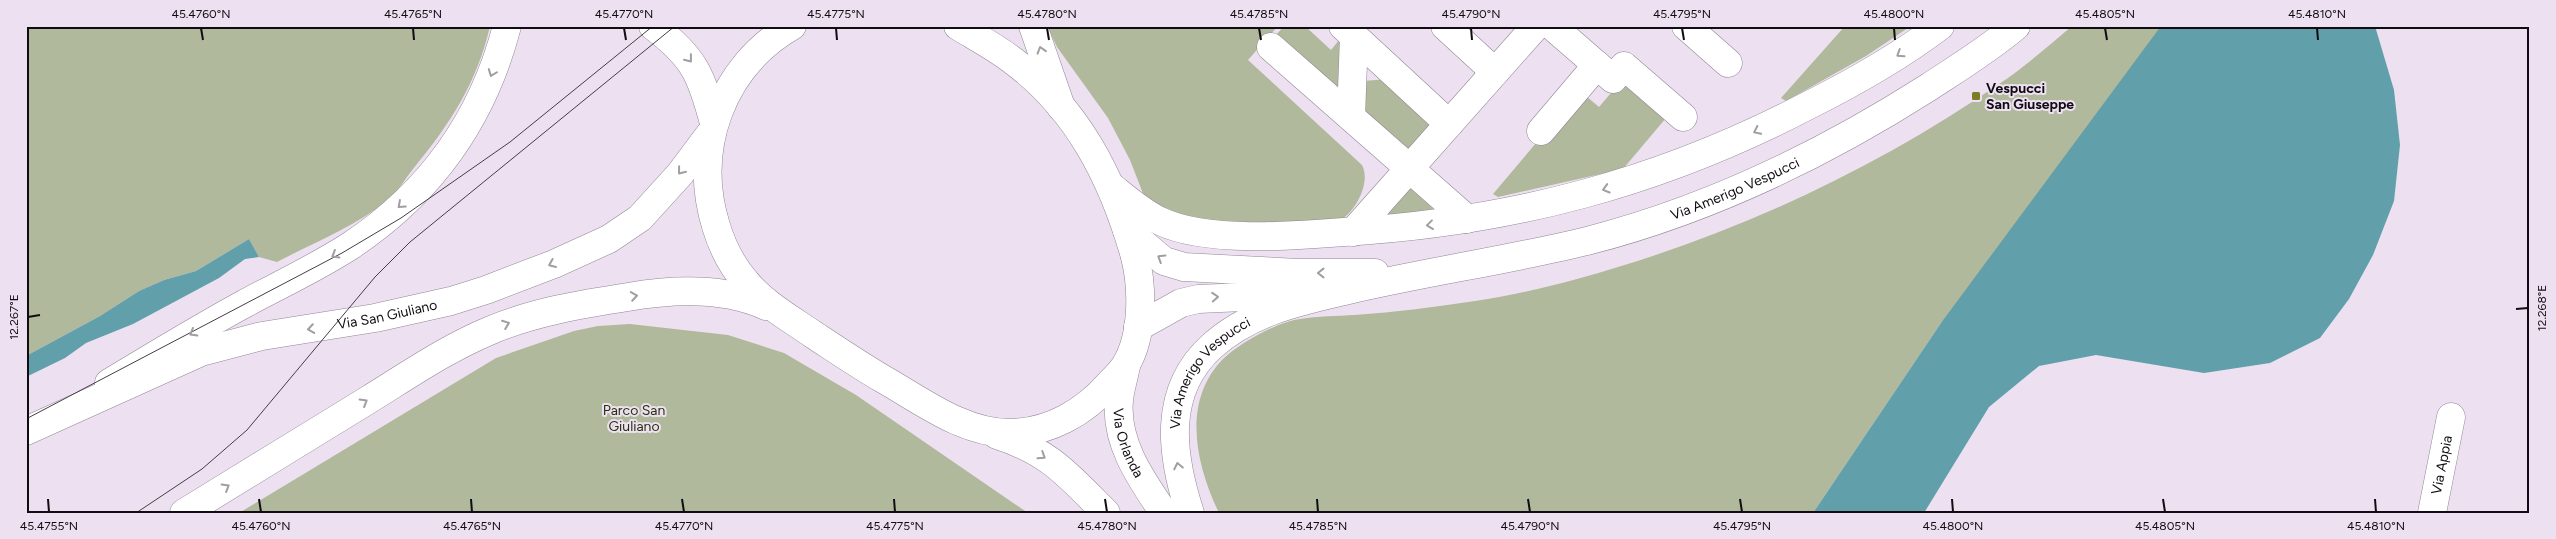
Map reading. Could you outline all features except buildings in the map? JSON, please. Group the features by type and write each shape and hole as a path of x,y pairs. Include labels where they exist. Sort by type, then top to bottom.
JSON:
{"main road":[{"path":"36,426 232,311 339,253 391,214 439,167 472,118 490,77 507,26"},
{"path":"653,26 681,49 695,67 712,128"},
{"path":"792,26 768,42 740,70 722,101 712,128 706,177 708,197 722,246 745,282 779,312 934,410 982,430 1018,442 1042,455 1074,478 1101,510"},
{"path":"958,26 1013,60 1041,85 1089,144 1113,188 1138,208 1161,222 1190,232 1266,235 1353,232 1467,219 1579,197 1615,187 1662,171 1724,146 1787,117 1867,74 1940,26"},
{"path":"1033,26 1060,106"},
{"path":"1445,26 1496,72"},
{"path":"1353,232 1536,26"},
{"path":"1552,26 1613,79 1624,66 1683,117"},
{"path":"1686,26 1728,63"},
{"name":"Via Amerigo Vespucci","path":"1190,513 1175,454 1175,411 1183,383 1196,363 1228,333 1273,309 1422,273 1502,260 1590,240 1719,196 1804,158 1864,126 1952,72 2016,26"},
{"path":"1349,31 1449,124"},
{"path":"1349,31 1351,117"},
{"path":"1271,47 1467,219"},
{"path":"1541,131 1598,65"},
{"name":"Via San Giuliano","path":"36,426 201,352 262,336 375,318 452,301 554,264 609,239 640,218 680,174 712,128"},
{"name":"Via Orlanda","path":"1113,188 1136,262 1141,297 1138,327 1126,364 1119,399 1121,432 1141,479 1164,513"},
{"name":"Via Amerigo Vespucci","path":"1127,230 1164,261 1184,267 1298,273 1422,273"},
{"path":"184,513 451,350 516,321 586,303 645,294 673,292 711,292 742,297 779,312"},
{"name":"Via Amerigo Vespucci","path":"1138,327 1181,303 1198,299 1331,294"},
{"path":"982,430 1010,433 1065,420 1085,409 1126,364"},
{"name":"Via Appia","path":"2432,513 2451,417"}],"green space":[{"path":"26,26 490,26 478,66 461,102 439,136 398,190 387,201 347,227 277,262 259,257 249,239 196,271 164,280 139,291 100,316 26,356"},
{"path":"1047,26 1278,26 1248,60 1362,165 1365,181 1359,199 1348,214 1334,224 1184,221 1144,196 1130,160 1108,118 1057,47"},
{"path":"1284,26 1305,26 1331,50 1344,34 1345,100 1276,35"},
{"path":"1845,26 1911,26 1866,56 1786,101 1781,98"},
{"path":"2072,26 2287,26 1941,323 1813,513 1219,513 1204,475 1199,455 1197,414 1201,394 1210,376 1223,359 1249,340 1281,324 1300,319 1415,309 1526,292 1577,279 1688,244 1796,199 1849,174 1900,146 2009,77"},
{"path":"1389,79 1435,119 1409,149 1402,149 1363,114 1363,81"},
{"path":"1622,80 1666,118 1623,169 1498,197 1493,194 1580,91 1599,107"},
{"path":"1410,188 1438,213 1374,222"},
{"name":"Parco San Giuliano","path":"630,324 728,335 784,353 856,395 1028,513 239,513 496,358 574,331 598,326"}],"water":[{"path":"2161,26 2375,26 2394,90 2400,145 2394,201 2373,255 2349,299 2320,338 2270,363 2204,373 2096,355 2039,366 1989,407 1924,513 1813,513 1941,323"},
{"path":"249,239 259,257 245,259 219,278 133,324 86,343 65,358 26,377 26,356 100,316 139,291 164,280 196,271"}],"tram line":[{"path":"26,419 342,253 401,218 510,142 653,26"},
{"path":"136,513 202,469 247,430 375,277 410,242 675,26"}],"place":[{"name":"Vespucci San Giuseppe","path":"1976,96"}]}
